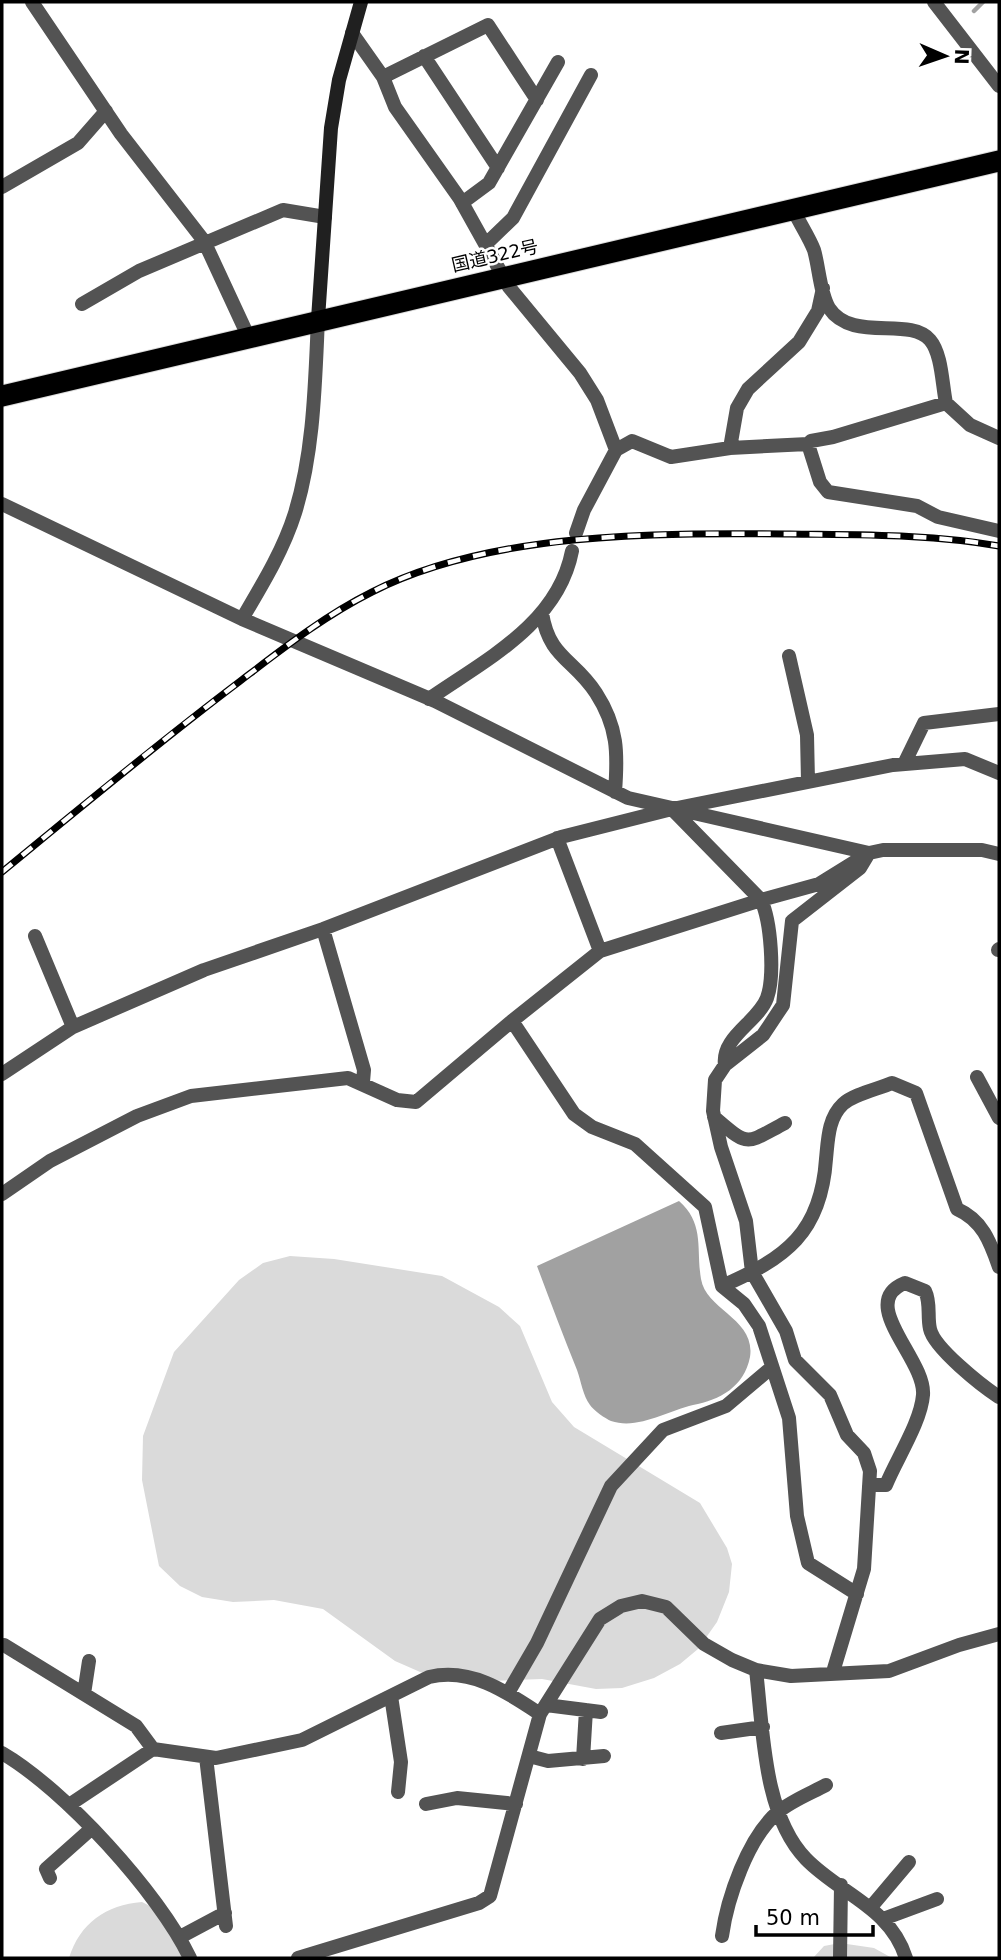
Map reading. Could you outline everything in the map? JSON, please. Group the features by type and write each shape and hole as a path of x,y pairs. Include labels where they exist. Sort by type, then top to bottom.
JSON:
{"highway":[{"name":"国道322号","path":"2,396 249,338 318,319 793,211 999,161"}],"street":[{"path":"32,2 106,111 204,241 249,338"},
{"path":"242,619 275,562 295,512 313,416 331,128 339,80 361,2"},
{"path":"934,2 999,86"},
{"path":"383,77 488,25 537,100"},
{"path":"352,33 383,77 395,107 462,203 504,276 580,373 597,400 616,450"},
{"path":"425,56 498,168"},
{"path":"462,203 489,183 558,62"},
{"path":"485,244 513,218 591,75"},
{"path":"2,187 78,143 106,111"},
{"path":"82,304 139,271 204,241 284,210 325,217"},
{"path":"793,211 813,247 829,308 845,321 863,328 917,332 929,339 936,353 946,402 970,425 999,438"},
{"path":"730,448 737,408 748,389 799,342 818,312 824,287"},
{"path":"576,533 584,510 616,450 632,440 671,457 730,448 808,444 946,402"},
{"path":"808,444 820,482 828,492 917,506 938,517 999,530"},
{"path":"2,504 242,619 429,699 615,792 672,809 869,853"},
{"path":"429,699 524,632 542,613 568,570 572,551"},
{"path":"542,613 546,638 596,693 618,744 615,792"},
{"path":"789,656 807,735 808,781"},
{"path":"904,764 924,723 999,714"},
{"path":"2,1074 73,1027 204,970 323,929 557,838 672,809 904,764 965,759 999,773"},
{"path":"672,809 761,900 766,912 771,980 767,999 757,1016 728,1046 724,1056 725,1065"},
{"path":"557,838 600,951"},
{"path":"2,1194 50,1161 137,1116 191,1096 348,1078 363,1082 397,1100 416,1102 600,951 819,884 869,853 883,850 982,850 999,854"},
{"path":"833,1672 864,1569 870,1471 864,1453 847,1435 830,1395 795,1360 786,1331 752,1272 746,1221 714,1117 715,1080 725,1065 763,1035 783,1005 792,921 860,868 869,853"},
{"path":"323,929 364,1070 363,1082"},
{"path":"35,936 73,1027"},
{"path":"512,1021 574,1114 592,1128 635,1144 705,1207 722,1286 744,1304 759,1326 789,1418 797,1516 808,1563 858,1594"},
{"path":"977,1076 999,1118"},
{"path":"722,1286 752,1272 806,1231 820,1202 828,1134 834,1115 844,1102 892,1083 916,1093 957,1209 975,1217 992,1245 999,1267"},
{"path":"714,1117 741,1140 748,1142 785,1123"},
{"path":"869,1485 886,1485 923,1396 921,1376 886,1310 888,1297 895,1287 905,1283 925,1291 930,1331 936,1340 961,1368 999,1397"},
{"path":"508,1693 537,1643 611,1486 663,1430 726,1406 771,1368"},
{"path":"298,1958 479,1903 490,1896 543,1710 600,1619 621,1606 642,1601 666,1607 704,1644 756,1671 792,1676 889,1671 959,1645 999,1634"},
{"path":"4,1645 136,1726 153,1749"},
{"path":"84,1694 89,1661"},
{"path":"756,1671 778,1812 805,1858 871,1907 900,1941 906,1958"},
{"path":"69,1805 153,1749 216,1758 302,1740 429,1677 450,1672 498,1687 543,1710 594,1711 583,1759"},
{"path":"391,1696 401,1762 398,1793"},
{"path":"721,1733 763,1727"},
{"path":"2,1753 25,1766 69,1805 139,1882 180,1937 190,1958"},
{"path":"529,1756 548,1762 604,1756"},
{"path":"180,1937 226,1920 206,1757"},
{"path":"722,1936 725,1913 739,1874 761,1832 778,1812 826,1785"},
{"path":"426,1804 457,1798 516,1804"},
{"path":"50,1878 46,1870 91,1829"},
{"path":"871,1907 909,1862"},
{"path":"840,1958 841,1885"},
{"path":"883,1919 937,1899"}],"shaded area":[{"path":"679,1201 693,1219 696,1228 701,1279 705,1290 746,1333 750,1344 747,1367 736,1384 712,1400 652,1419 632,1423 611,1421 594,1409 586,1397 537,1266"},
{"path":"290,1256 334,1259 442,1276 499,1307 520,1326 552,1402 574,1427 700,1503 727,1548 732,1564 729,1592 717,1622 698,1649 680,1664 654,1678 622,1688 596,1689 542,1679 462,1682 427,1675 395,1661 323,1609 274,1600 233,1602 202,1597 180,1586 159,1566 142,1480 143,1436 174,1352 239,1280 263,1263"},
{"path":"142,1902 156,1909 193,1958 69,1958 80,1935 96,1918 117,1907"},
{"path":"840,1943 874,1948 892,1958 813,1958 824,1946"}],"waterway":[{"path":"974,11 983,2"}],"railway":[{"path":"2,872 179,728 303,634 354,601 419,572 469,557 522,547 631,536 869,535 947,539 999,546"}]}
